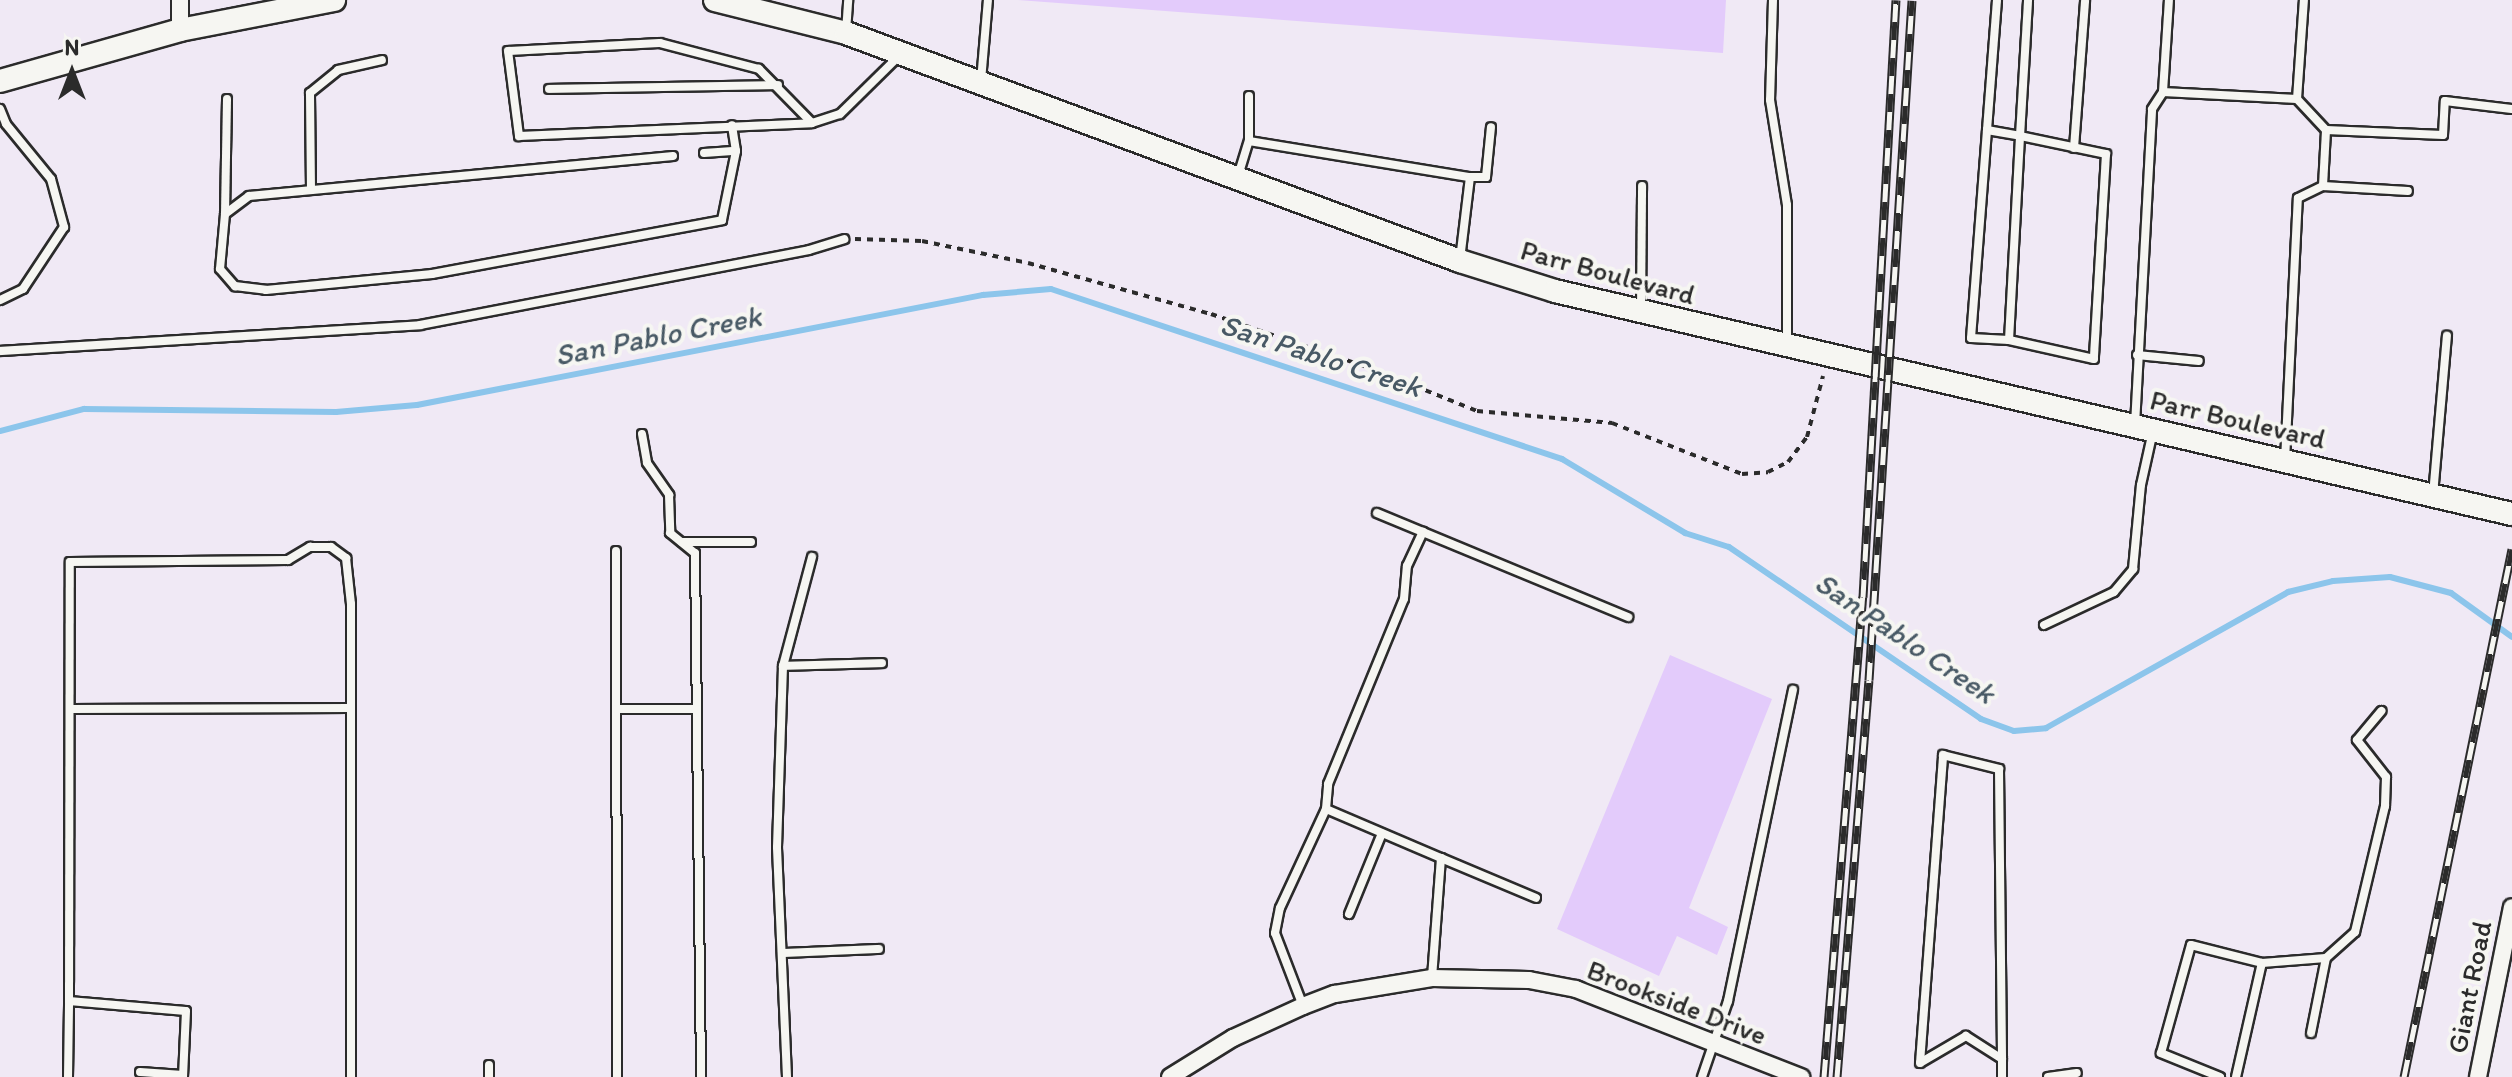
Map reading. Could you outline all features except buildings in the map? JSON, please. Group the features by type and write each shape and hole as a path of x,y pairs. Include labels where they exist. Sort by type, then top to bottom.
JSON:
{"street":[{"path":"180,0 180,30"},
{"path":"0,81 180,30 334,0"},
{"name":"Parr Boulevard","path":"726,1 775,7 1238,176 1460,261 1641,315 1826,353 2512,514"},
{"name":"Giant Road","path":"2478,1077 2512,907"},
{"name":"Brookside Drive","path":"1170,1077 1233,1038 1303,1006 1335,994 1432,978 1529,980 1576,989 1801,1077"}],"lane":[{"path":"846,33 848,0"},
{"path":"981,82 988,0"},
{"path":"1773,0 1770,100 1787,205 1787,346"},
{"path":"1987,130 2106,154 2094,359 2009,340 1971,338 1987,130 1997,0"},
{"path":"2009,340 2028,0"},
{"path":"2074,148 2085,0"},
{"path":"2044,625 2114,592 2133,569 2144,428 2137,355 2152,109 2163,92 2169,0"},
{"path":"2297,99 2304,0"},
{"path":"812,123 779,85 759,69 660,43 508,51 519,136 812,123 840,114 902,53"},
{"path":"311,190 310,93 338,70 382,60"},
{"path":"549,89 779,85"},
{"path":"2163,92 2297,99 2326,130 2443,135 2445,101 2511,105"},
{"path":"1238,176 1249,141 1249,96"},
{"path":"227,99 225,214 220,269 235,286 266,290 432,274 722,220 736,151 732,125"},
{"path":"0,109 6,124 51,179 64,227 23,289 0,300"},
{"path":"1249,141 1470,177 1486,177 1491,127"},
{"path":"2323,186 2326,130"},
{"path":"704,153 736,151"},
{"path":"225,214 249,196 673,156"},
{"path":"1460,261 1470,177"},
{"path":"1641,315 1642,186"},
{"path":"2285,461 2298,198 2323,186 2408,191"},
{"path":"0,351 420,325 809,250 844,239"},
{"path":"2433,496 2447,336"},
{"path":"2137,355 2199,361"},
{"path":"642,434 647,463 669,495 670,533 695,553 701,1077"},
{"path":"1377,513 1628,617"},
{"path":"1303,1006 1275,933 1280,908 1326,809 1328,784 1404,599 1407,566 1423,532"},
{"path":"682,542 751,542"},
{"path":"68,1077 70,562 288,560 310,547 331,547 346,558 351,708 351,1077"},
{"path":"616,551 617,1077"},
{"path":"787,1077 777,847 783,666 812,557"},
{"path":"783,666 882,663"},
{"path":"1702,1077 1716,1042 1793,690"},
{"path":"70,709 351,708"},
{"path":"617,709 697,709"},
{"path":"2311,1033 2326,958 2355,932 2385,806 2386,777 2357,740 2381,711"},
{"path":"2002,1059 1966,1036 1920,1063 1943,755 1999,769 2002,1059 2002,1077"},
{"path":"1326,809 1536,898"},
{"path":"1349,914 1382,833"},
{"path":"1432,978 1441,858"},
{"path":"2220,1077 2161,1053 2191,945 2262,963 2326,958"},
{"path":"782,953 879,949"},
{"path":"2236,1077 2262,963"},
{"path":"69,1001 186,1011 183,1076 140,1072"},
{"path":"489,1065 489,1077"},
{"path":"2048,1077 2077,1073"}],"path":[{"path":"844,239 922,241 1028,263 1211,314 1370,368 1477,411 1612,423 1742,474 1768,472 1788,462 1807,437 1820,400 1826,353"}],"waterway":[{"name":"San Pablo Creek","path":"0,431 84,409 336,412 417,405 983,295 1051,289 1562,459 1685,533 1729,547 1981,719 2014,731 2046,728 2288,592 2333,581 2390,577 2451,593 2512,637"}],"railway":[{"path":"1824,1077 1863,597 1896,0"},
{"path":"1837,1077 1869,680 1912,0"},
{"path":"2404,1077 2512,549"}]}
